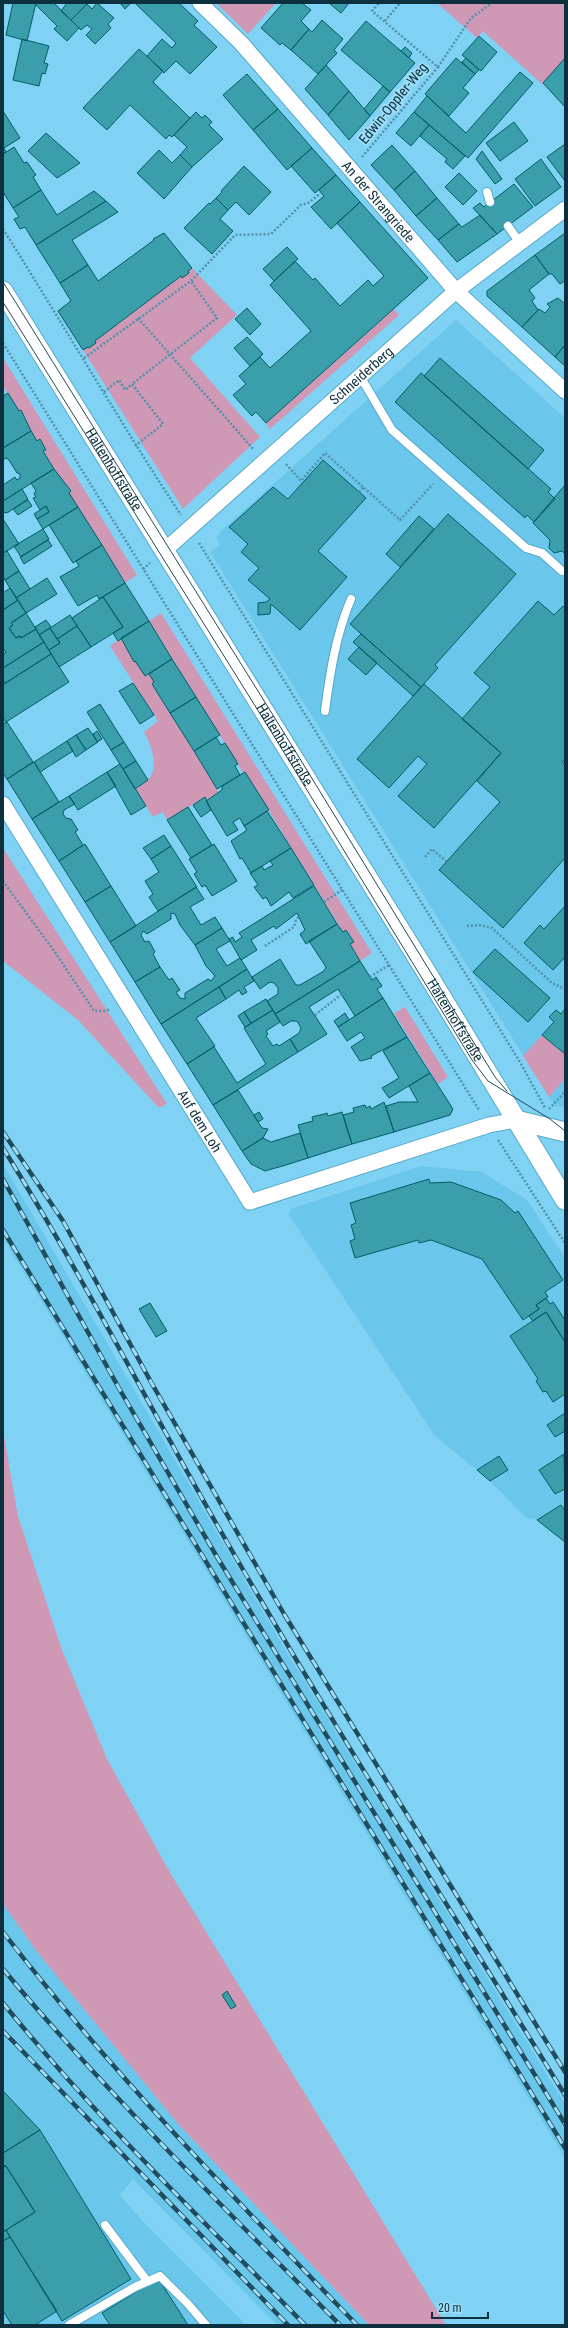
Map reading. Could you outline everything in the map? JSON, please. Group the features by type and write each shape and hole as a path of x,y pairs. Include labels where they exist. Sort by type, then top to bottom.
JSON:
{"street":[{"name":"An der Strangriede","path":"200,3 242,44 456,291 565,391"},
{"name":"Schneiderberg","path":"164,550 456,291 565,209"},
{"name":"Haltenhoffstraße","path":"3,291 565,1200"},
{"name":"Auf dem Loh","path":"3,804 250,1202 489,1124 516,1120"},
{"path":"516,1120 565,1132"}],"lane":[{"path":"487,192 490,202"},
{"path":"508,226 520,243"},
{"path":"360,376 392,430 526,548 542,553 562,571"},
{"path":"325,711 330,673 342,621 351,599"},
{"path":"105,2225 147,2281"},
{"path":"70,2325 147,2281 160,2276 188,2304 206,2325"}],"path":[{"name":"Edwin-Oppler-Weg","path":"349,168 362,157 438,67 372,11 379,3"},
{"path":"385,21 400,3"},
{"path":"438,67 471,18 492,3"},
{"path":"84,358 191,281 235,235 271,234 301,205 308,203 321,193"},
{"path":"3,229 84,358 135,446 190,528 520,1062 546,1110 565,1092"},
{"path":"104,392 119,380 125,390 171,356 217,318 191,281"},
{"path":"138,318 264,462"},
{"path":"3,343 342,890 565,1243"},
{"path":"132,384 163,424 135,446"},
{"path":"290,469 301,481 325,453 400,520 442,474"},
{"path":"359,492 364,487"},
{"path":"425,857 432,849 447,862"},
{"path":"3,881 57,955 94,1011 106,1011 125,1000"},
{"path":"324,902 342,890"},
{"path":"265,946 294,927 296,919 299,917"},
{"path":"467,926 478,925 492,928 552,983 565,989"},
{"path":"370,977 389,965"},
{"path":"315,1015 342,994"}],"shaded area":[{"path":"216,3 276,3 248,34"},
{"path":"437,3 565,3 565,58 542,84 483,31 477,38"},
{"path":"192,268 237,315 190,358 260,437 183,509 83,350 96,343 95,341 181,276 182,278"},
{"path":"394,309 399,315 270,429 266,423"},
{"path":"456,320 565,418 565,1108 554,1105 210,552 220,545 217,539 220,532"},
{"path":"3,358 137,575 125,583 69,493 71,491 65,482 62,481 44,453 46,450 40,440 37,441 25,421 27,420 21,410 19,411 3,386"},
{"path":"161,613 372,953 360,961 350,944 354,941 347,930 343,932 245,772 243,773 149,621"},
{"path":"121,638 134,662 135,661 145,676 149,674 154,682 152,684 219,792 207,800 205,797 167,820 163,812 153,817 135,789 147,781 152,775 154,763 152,749 144,732 158,721 110,646"},
{"path":"3,848 167,1104 159,1108 78,1020 3,961"},
{"path":"405,1007 448,1077 438,1084 394,1013"},
{"path":"542,1035 565,1054 565,1079 549,1097 523,1056"},
{"path":"3,1164 280,1641 565,2104 565,2158 3,1238"},
{"path":"421,1166 482,1172 527,1200 565,1258 565,1542 534,1518 529,1519 524,1516 489,1480 435,1436 289,1215 290,1209"},
{"path":"3,1431 18,1516 62,1650 107,1759 169,1871 446,2325 369,2325 179,2125 38,1953 3,1904"},
{"path":"3,1904 38,1953 179,2125 369,2325 277,2325 133,2179 120,2195 146,2225 246,2325 3,2325"}],"building":[{"path":"13,3 36,3 27,41 6,35"},
{"path":"36,3 54,3 79,28 67,41 54,29 57,26 36,5"},
{"path":"67,3 87,4 71,20 61,11"},
{"path":"97,3 114,18 108,24 111,28 95,44 86,35 92,29 87,25 81,30 71,20 87,4 92,9"},
{"path":"120,3 131,3 125,9"},
{"path":"135,3 179,3 198,21 194,25 217,47 190,74 176,61 164,73 147,56 162,39 172,48 176,43"},
{"path":"283,3 302,3 311,10 301,21 309,29 291,50 282,43 280,45 261,28"},
{"path":"329,3 349,3 341,13"},
{"path":"322,20 343,39 334,50 337,53 318,74 291,50 309,29 312,32"},
{"path":"366,21 415,63 390,92 341,50"},
{"path":"479,36 497,52 481,71 462,55"},
{"path":"22,39 49,46 44,63 48,64 45,74 42,73 39,86 13,80"},
{"path":"405,47 412,53 409,58 401,51"},
{"path":"139,49 163,71 153,82 190,118 172,137 169,135 166,139 130,105 107,130 83,108"},
{"path":"456,58 475,74 463,88 469,93 449,116 425,94"},
{"path":"466,58 479,70 475,74 462,62"},
{"path":"565,58 565,107 543,83"},
{"path":"326,65 349,91 328,115 305,89"},
{"path":"520,72 533,83 468,158 414,112 427,96 466,133"},
{"path":"247,74 278,109 253,130 223,95"},
{"path":"383,86 390,92 370,116 364,109"},
{"path":"349,91 370,116 349,140 328,115"},
{"path":"278,109 312,148 287,170 253,130"},
{"path":"3,111 20,138 4,148 6,152 3,154"},
{"path":"196,112 202,118 205,115 212,122 209,125 223,139 192,167 180,155 187,147 174,135"},
{"path":"414,112 429,125 411,146 396,133"},
{"path":"514,122 528,141 500,161 486,143"},
{"path":"429,125 465,156 453,169 445,162 447,159 420,136"},
{"path":"46,133 80,163 57,178 28,151"},
{"path":"565,144 565,181 547,157"},
{"path":"392,145 415,171 394,190 371,165"},
{"path":"14,147 24,163 27,162 36,175 33,177 41,190 13,208 3,192 3,154"},
{"path":"312,148 336,175 315,193 291,166"},
{"path":"159,150 172,163 180,155 192,167 164,199 137,173"},
{"path":"482,151 502,179 495,184 476,159"},
{"path":"541,159 561,187 535,206 515,179"},
{"path":"244,166 271,192 249,215 236,202 228,210 216,198"},
{"path":"415,171 437,198 416,216 394,190"},
{"path":"459,173 477,191 463,205 445,187"},
{"path":"336,175 360,202 331,229 311,207 324,196 319,190"},
{"path":"514,184 533,207 497,234 473,208 480,203 484,207"},
{"path":"41,190 57,215 94,191 106,201 36,245 25,227 20,229 14,219 19,217 13,208"},
{"path":"216,198 228,210 220,219 233,231 212,254 184,228"},
{"path":"437,198 459,224 438,240 416,216"},
{"path":"106,201 118,212 72,240 88,265 60,283 36,245"},
{"path":"360,202 428,278 266,423 256,412 252,416 233,395 246,384 239,376 260,357 270,368 311,331 270,285 295,261 313,280 315,278 340,306 368,280 373,286 384,276 337,223"},
{"path":"480,215 497,234 457,262 438,240 459,224 462,227"},
{"path":"164,233 192,268 188,271 189,273 182,278 181,276 95,341 96,343 83,350 58,311 71,301 60,283 88,265 98,281 154,240 153,239"},
{"path":"565,233 565,281 560,284 552,274 549,274 535,255"},
{"path":"287,247 298,259 274,281 263,269"},
{"path":"535,255 549,274 529,290 535,298 532,301 538,310 522,327 487,296 487,291"},
{"path":"558,298 565,304 565,345 555,357 522,327 539,309 545,313 550,307 547,304"},
{"path":"247,308 261,324 250,335 235,319"},
{"path":"247,337 263,354 250,366 234,348"},
{"path":"565,345 565,366 555,357"},
{"path":"440,358 544,450 528,469 424,376"},
{"path":"421,373 551,489 548,492 555,499 534,522 527,515 525,518 395,402"},
{"path":"8,393 19,411 21,410 31,431 3,448 3,396"},
{"path":"31,431 37,441 40,439 46,450 43,451 54,469 3,501 3,485 15,477 17,480 20,478 20,474 17,473 9,460 6,458 3,460 3,448"},
{"path":"323,460 366,498 318,551 347,577 300,630 271,604 270,614 258,615 258,603 266,602 270,599 248,580 259,568 241,552 248,544 229,527 273,487 288,499"},
{"path":"54,469 71,491 69,493 78,507 43,529 37,519 49,512 46,506 40,510 33,498 36,497 34,494 36,491 31,483"},
{"path":"565,485 565,554 562,551 554,553 549,548 550,540 533,523"},
{"path":"22,489 28,499 7,513 3,512 3,501"},
{"path":"28,500 32,506 18,515 13,509"},
{"path":"46,506 49,512 37,519 34,514"},
{"path":"78,507 102,545 73,563 49,525"},
{"path":"448,514 516,574 435,665 438,668 421,687 350,624"},
{"path":"419,516 434,529 400,567 386,554"},
{"path":"3,519 19,544 3,553"},
{"path":"43,529 49,539 21,557 14,546"},
{"path":"48,540 52,546 24,564 20,557"},
{"path":"102,545 125,583 99,599 97,595 78,606 60,577 79,566 76,561"},
{"path":"7,551 19,571 5,580 3,577 3,553"},
{"path":"19,571 30,589 16,598 5,580"},
{"path":"47,578 57,594 26,613 16,598"},
{"path":"125,583 149,621 118,641 113,633 123,627 103,597"},
{"path":"10,588 18,600 3,610 3,593"},
{"path":"103,597 123,627 91,647 72,618"},
{"path":"18,600 26,613 11,623 13,625 9,628 16,638 20,636 21,638 36,629 44,642 3,668 3,654 6,652 3,648 3,610"},
{"path":"538,601 554,615 563,606 565,608 565,759 562,762 565,764 565,858 503,928 439,870 500,802 477,781 501,753 462,719 490,687 474,673"},
{"path":"26,613 36,629 21,638 20,636 16,638 9,628 13,625 11,623"},
{"path":"70,615 77,626 57,639 50,628"},
{"path":"46,620 51,627 39,635 35,627"},
{"path":"149,621 172,659 145,676 135,661 134,662 121,638"},
{"path":"77,626 91,647 59,667 49,650 60,643 57,639"},
{"path":"50,628 60,643 49,650 39,635"},
{"path":"361,634 421,687 413,696 353,642"},
{"path":"44,642 51,654 4,684 3,668"},
{"path":"359,647 377,663 366,675 348,659"},
{"path":"51,654 69,682 6,722 3,718 3,682 4,684"},
{"path":"172,659 196,697 170,713 152,684 154,682 149,674"},
{"path":"133,683 154,715 140,724 119,691"},
{"path":"424,684 501,753 434,828 398,796 427,764 418,756 389,788 357,759"},
{"path":"196,697 220,735 194,751 170,713"},
{"path":"100,704 124,742 111,750 87,712"},
{"path":"7,722 33,762 7,779 3,773 3,724"},
{"path":"88,728 98,742 86,750 76,735"},
{"path":"97,731 102,739 97,742 93,734"},
{"path":"76,735 86,750 76,757 67,741"},
{"path":"216,737 221,745 225,743 232,754 238,764 235,766 240,775 217,789 194,751"},
{"path":"67,741 73,751 40,772 34,762"},
{"path":"124,742 136,761 123,769 111,750"},
{"path":"136,761 148,780 135,789 123,769"},
{"path":"34,762 59,802 32,819 7,779"},
{"path":"120,764 146,806 131,815 107,772"},
{"path":"107,772 116,786 78,810 69,796"},
{"path":"245,772 269,810 244,826 240,818 233,822 238,830 227,836 206,801 222,790 222,786"},
{"path":"69,796 75,804 64,810 63,814 66,818 71,819 78,830 75,832 83,845 59,861 32,819"},
{"path":"205,797 211,810 201,817 193,805"},
{"path":"188,807 212,845 191,858 167,820"},
{"path":"267,811 291,848 251,873 242,858 240,859 231,841 247,830 244,826"},
{"path":"164,835 171,846 151,859 143,848"},
{"path":"85,844 111,886 85,902 59,861"},
{"path":"214,844 237,881 212,896 205,885 202,887 194,874 197,872 189,859"},
{"path":"171,846 197,887 158,911 149,897 153,894 145,881 159,872 151,859"},
{"path":"291,848 314,885 293,898 289,892 271,906 266,897 263,899 254,887 258,885 250,873 262,866 264,870 273,865 270,861"},
{"path":"111,886 136,926 110,942 85,902"},
{"path":"314,886 337,924 306,944 300,934 305,930 297,913 276,929 274,926 251,940 257,950 241,960 229,939 233,937 235,942 242,937 239,933"},
{"path":"196,887 204,899 190,907 201,925 215,917 222,928 195,945 180,925 175,914 171,913 171,919 147,934 143,931 141,935 145,942 149,941 155,952 153,954 160,967 135,982 110,942"},
{"path":"565,906 565,957 553,970 524,943 540,925 544,929"},
{"path":"337,924 343,932 346,930 354,942 350,944 360,961 275,1014 267,1001 278,994 278,988 274,983 270,982 260,989 252,977 280,959 296,985 300,985 324,971 326,967 309,941"},
{"path":"222,928 230,941 216,949 227,966 240,958 247,969 161,1024 135,982 160,967 169,980 172,978 180,990 176,992 180,998 185,999 185,993 208,979 211,981 215,976 206,966 195,945"},
{"path":"495,949 550,998 528,1022 473,972"},
{"path":"360,961 372,980 376,977 382,986 377,989 383,998 355,1016 338,989 309,1007 327,1034 298,1052 290,1039 299,1033 301,1028 297,1021 291,1021 283,1026 275,1014"},
{"path":"247,969 254,981 244,987 247,992 242,995 239,990 226,999 219,987"},
{"path":"219,987 226,999 196,1018 215,1046 187,1064 161,1024"},
{"path":"383,998 407,1037 371,1056 372,1058 360,1061 351,1047 365,1038 361,1032 347,1041 338,1027"},
{"path":"266,999 273,1010 251,1023 244,1012"},
{"path":"565,1009 565,1054 542,1035 554,1022 549,1017 556,1010 561,1014"},
{"path":"273,1010 280,1022 266,1031 268,1034 266,1036 273,1046 277,1044 279,1046 290,1039 298,1052 213,1105 187,1064 214,1047 237,1083 266,1064 244,1028"},
{"path":"244,1012 251,1023 245,1027 238,1016"},
{"path":"345,1013 349,1020 338,1027 334,1021"},
{"path":"407,1037 430,1073 389,1098 382,1088 399,1078 383,1051"},
{"path":"430,1073 453,1109 450,1115 394,1132 386,1106 399,1102 418,1102 409,1086"},
{"path":"238,1090 262,1128 268,1129 263,1138 242,1151 213,1105"},
{"path":"384,1102 394,1132 352,1144 343,1115 354,1112 353,1108 365,1105 366,1108 370,1106 371,1109"},
{"path":"259,1112 263,1119 258,1122 254,1115"},
{"path":"342,1112 352,1144 308,1158 298,1125 313,1121 312,1117 327,1113 328,1116"},
{"path":"300,1133 308,1158 286,1165 265,1171 251,1164 242,1151 263,1138 271,1142"},
{"path":"429,1179 430,1183 451,1182 501,1200 515,1213 518,1211 563,1280 545,1292 548,1297 536,1305 539,1309 523,1320 482,1259 431,1240 419,1243 418,1240 355,1258 350,1241 355,1239 351,1225 356,1223 350,1203"},
{"path":"546,1298 550,1304 553,1302 565,1320 565,1342 546,1312 533,1321 529,1316 539,1309 536,1305"},
{"path":"150,1303 167,1331 156,1337 139,1309"},
{"path":"546,1312 565,1342 565,1394 553,1402 546,1391 543,1392 536,1381 538,1379 510,1336"},
{"path":"565,1413 565,1431 555,1437 547,1425"},
{"path":"564,1454 565,1489 555,1494 539,1470"},
{"path":"499,1456 508,1470 490,1481 477,1470"},
{"path":"561,1505 565,1511 565,1542 537,1520"},
{"path":"227,1991 236,2006 231,2009 222,1995"},
{"path":"3,2091 40,2130 3,2153"},
{"path":"40,2130 131,2279 62,2321 6,2230 35,2212 6,2166 3,2165 3,2153"},
{"path":"6,2166 35,2212 3,2232 3,2167"},
{"path":"6,2230 10,2237 3,2241 3,2232"},
{"path":"10,2237 57,2311 35,2325 12,2325 3,2311 3,2241"},
{"path":"158,2278 188,2325 110,2325 102,2313"}],"tram line":[{"path":"3,282 286,736 495,1077 507,1091"},
{"path":"3,302 277,741 472,1060 488,1081 550,1119 565,1131"}],"railway":[{"path":"3,1132 63,1221 151,1382 284,1614 565,2072"},
{"path":"3,1148 85,1287 216,1523 301,1668 565,2095"},
{"path":"3,1179 120,1390 217,1557 565,2124"},
{"path":"3,1230 565,2148"},
{"path":"3,1932 87,2035 174,2133 219,2182 357,2325"},
{"path":"3,1969 43,2016 168,2151 340,2325"},
{"path":"3,2003 38,2045 112,2127 305,2325"},
{"path":"3,2031 288,2325"}]}
